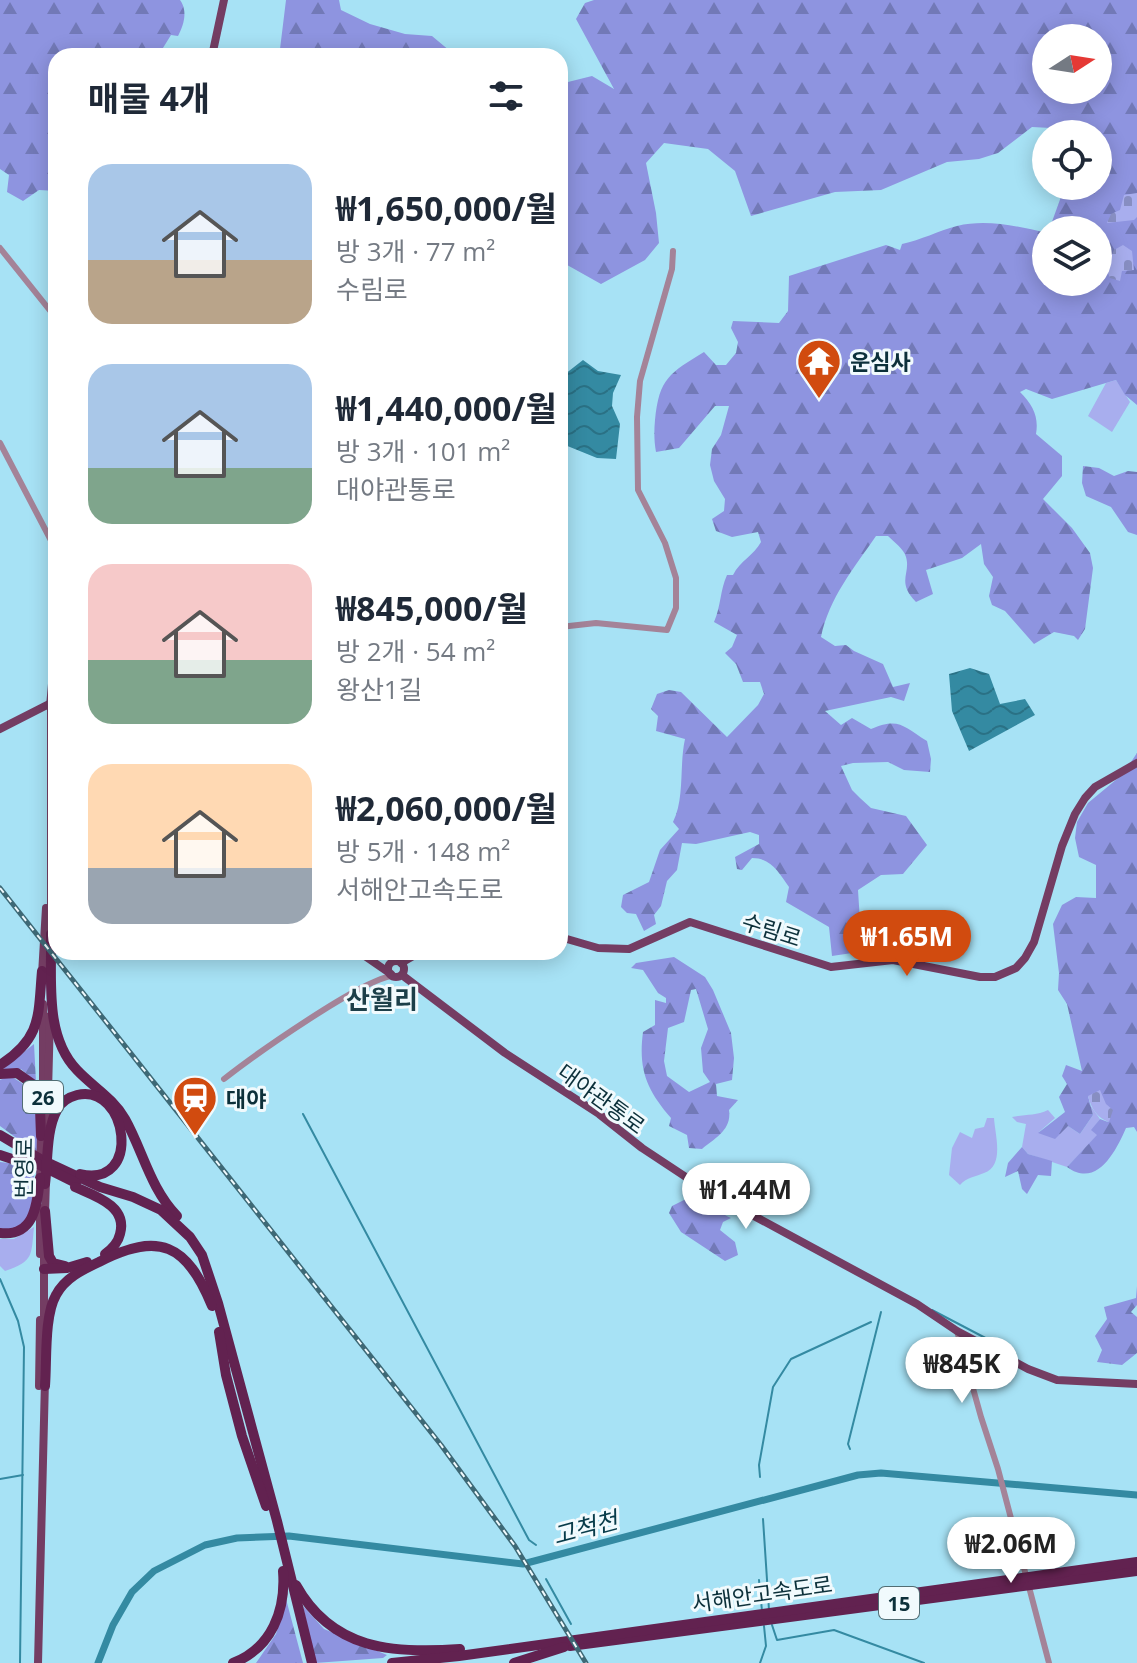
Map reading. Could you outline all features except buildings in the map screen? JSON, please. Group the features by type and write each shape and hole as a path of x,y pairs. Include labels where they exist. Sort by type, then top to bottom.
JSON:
{"highway":[{"path":"52,960 54,1018 59,1042 76,1069 122,1115 159,1195 197,1239 206,1255 242,1436 274,1522 310,1663"},
{"path":"0,1065 22,1050 36,1029 42,971"},
{"path":"0,1074 17,1073 34,1085 40,1108 41,1136"},
{"path":"0,1233 20,1231 31,1221 43,1181 53,1120 59,1107 78,1095 96,1097 109,1107 119,1123 122,1140 119,1157 109,1170 96,1176 60,1175"},
{"path":"0,1133 31,1161"},
{"path":"0,1144 60,1175 127,1202 166,1222 186,1243 215,1304"},
{"path":"0,1155 31,1161"},
{"path":"60,1175 133,1197 161,1210 190,1237 202,1255 215,1304"},
{"path":"42,1269 67,1268 102,1256 120,1237 121,1220 117,1212 60,1175"},
{"path":"75,1187 127,1202"},
{"path":"45,1211 48,1252 53,1263 67,1266 102,1256"},
{"path":"45,1386 53,1299 68,1279 106,1258 128,1248 146,1245 170,1250 191,1265 215,1304"},
{"name":"서해안고속도로","path":"1036,1580 1137,1562"},
{"path":"286,1570 314,1612 336,1630 362,1643 420,1652 533,1645"},
{"path":"233,1663 254,1651 273,1628 283,1598 286,1570"},
{"name":"서해안고속도로","path":"457,1663 562,1644 1019,1582 1137,1571"},
{"path":"514,1663 562,1644"},
{"name":"서해안고속도로","path":"392,1663 562,1644"}],"main road":[{"path":"214,48 224,0"},
{"path":"0,729 48,705"},
{"name":"수림로","path":"568,939 598,948 629,949 690,922 831,967 893,960 985,978 995,977 1016,968 1034,942 1063,844 1085,798 1095,787 1137,763"},
{"name":"번영로","path":"38,1663 45,1386 42,971 48,860"},
{"name":"번영로","path":"41,1490 43,1181 50,960"},
{"name":"대야관통로","path":"373,960 704,1189 917,1304 957,1331 1028,1369 1057,1380 1137,1384"},
{"name":"대야관통로","path":"378,960 397,963"},
{"path":"397,963 404,969 393,974 389,969 397,963 403,960"}],"street":[{"path":"0,248 48,308"},
{"path":"568,626 596,623 667,630 675,614 675,574 665,543 638,490 636,473 640,381 669,281 673,251"},
{"path":"0,443 48,535"},
{"path":"223,1079 270,1042 393,974"},
{"path":"957,1331 998,1469 1049,1663"}],"green space":[{"path":"0,0 180,0 183,23 178,36 171,35 163,48 48,48 48,191 39,190 23,201 7,192 9,175 0,169"},
{"path":"286,0 339,0 341,10 370,24 405,34 432,36 446,48 280,48"},
{"path":"594,0 1137,0 1137,405 1125,395 1116,380 1052,399 1026,389 1020,392 1034,412 1036,434 1062,456 1062,476 1043,499 1072,528 1090,553 1093,568 1085,629 1078,640 1074,636 1054,632 1034,644 1005,611 992,605 989,596 993,577 984,564 981,544 962,558 926,570 933,594 916,602 905,583 907,563 903,551 888,536 876,536 836,596 821,637 835,646 846,645 883,664 893,687 910,683 904,701 891,697 825,711 841,725 852,718 871,729 895,724 906,727 927,741 930,772 904,770 888,762 841,766 852,790 860,798 871,808 906,816 927,845 903,874 881,875 858,890 861,937 852,953 832,956 829,927 786,902 789,887 769,863 752,858 742,870 737,869 735,857 759,844 759,835 750,832 696,844 682,843 677,870 667,881 661,906 654,915 656,924 644,931 636,914 627,913 621,907 623,895 649,882 660,850 679,829 673,822 679,803 685,739 656,731 658,716 651,709 657,694 669,690 681,692 727,737 758,705 764,694 760,682 743,682 736,664 725,653 732,647 737,635 714,622 727,575 733,575 761,542 758,532 732,537 716,531 712,519 724,511 725,499 714,481 710,465 712,449 721,435 729,406 715,406 679,448 656,452 655,424 660,395 668,378 704,352 716,365 726,365 736,353 738,342 731,328 733,321 779,323 788,311 789,276 886,245 900,250 902,244 957,226 991,223 1032,230 1032,296 1112,296 1112,216 1054,216 1060,200 1112,200 1112,120 1032,120 1032,127 998,153 979,159 947,162 881,190 835,192 751,216 735,171 708,149 664,143 646,163 659,243 645,260 601,284 568,265 568,82 592,76 614,89 576,19 585,3"},
{"path":"1137,193 1137,217 1112,222 1110,216 1120,210 1124,195"},
{"path":"1123,245 1132,251 1134,270 1122,271 1120,281 1112,279 1114,250"},
{"path":"1116,380 1130,402 1112,432 1088,416 1106,383"},
{"path":"1083,466 1099,468 1114,476 1128,471 1137,472 1137,535 1128,532 1111,507 1086,496 1082,483"},
{"path":"1137,753 1137,1132 1134,1127 1126,1128 1104,1164 1096,1170 1078,1173 1067,1167 1097,1135 1091,1130 1100,1119 1108,1122 1088,1096 1093,1115 1080,1134 1068,1126 1055,1139 1038,1133 1065,1112 1059,1097 1067,1084 1062,1076 1066,1065 1082,1071 1067,1004 1058,990 1053,924 1062,905 1076,897 1096,898 1096,865 1079,857 1075,838 1077,822 1088,803 1123,774"},
{"path":"674,957 705,977 731,1033 734,1058 732,1080 716,1084 717,1096 738,1100 729,1110 725,1128 702,1149 689,1148 687,1135 669,1126 671,1118 646,1079 642,1058 643,1032 655,1025 655,1000 666,1003 666,998 658,993 643,970 631,968 636,963","holes":["696,989 708,1029 701,1048 703,1072 710,1082 689,1092 667,1076 664,1061 668,1028 684,1022 691,990"]},
{"path":"34,1044 36,1082 21,1069 0,1071"},
{"path":"9,1076 21,1082 34,1098 38,1118 37,1153 0,1126 0,1080"},
{"path":"1100,1090 1106,1104 1113,1110 1109,1122 1095,1112 1088,1096"},
{"path":"1090,1105 1100,1119 1092,1130 1098,1135 1067,1167 1028,1154 1022,1147 1026,1124 1012,1117 1048,1110 1055,1118 1039,1132 1068,1126 1080,1134 1093,1115"},
{"path":"987,1118 994,1118 995,1164 960,1185 949,1175 952,1148 960,1132 972,1138 975,1129 984,1127"},
{"path":"1022,1147 1028,1154 1052,1161 1051,1176 1038,1175 1027,1194 1022,1189 1018,1171 1005,1177 1008,1163"},
{"path":"0,1162 9,1163 34,1176 32,1205 20,1228 0,1229"},
{"path":"690,1197 731,1218 723,1222 720,1230 735,1242 738,1255 725,1261 681,1232 669,1213 672,1206"},
{"path":"34,1227 29,1256 21,1264 5,1271 0,1266 0,1239 14,1239"},
{"path":"1137,1286 1137,1305 1131,1312 1137,1317 1137,1353 1122,1365 1097,1362 1102,1350 1095,1336 1107,1319 1104,1307 1136,1298"},
{"path":"286,1599 303,1663 256,1663 276,1634"},
{"path":"303,1606 324,1629 387,1655 383,1658 315,1663"}],"water":[{"path":"583,360 598,371 621,375 613,393 612,406 620,424 616,459 597,458 568,446 568,372"},
{"path":"970,668 989,674 1000,704 1025,699 1035,715 969,751 952,711 949,674"}],"waterway":[{"path":"303,1114 529,1540 536,1545"},
{"path":"0,1279 18,1321 24,1347 20,1663"},
{"path":"932,1310 1016,1354"},
{"path":"850,1449 848,1444 881,1312"},
{"path":"760,1477 759,1465 773,1387 791,1359 871,1322"},
{"name":"고척천","path":"98,1663 113,1625 132,1592 154,1571 205,1545 237,1538 289,1536 523,1564 858,1475 881,1473 1137,1495"},
{"path":"0,1479 23,1475"},
{"path":"763,1519 769,1610"},
{"path":"546,1579 571,1624"},
{"path":"759,1580 762,1611"},
{"path":"772,1625 777,1640 834,1630 924,1663"},
{"path":"760,1663 766,1646 764,1626"}],"railway":[{"path":"0,888 48,949"},
{"path":"57,960 441,1445 515,1546 586,1663"}],"place":[{"name":"운심사","path":"819,400"},
{"name":"대야","path":"195,1137"}],"district":[{"name":"산월리","path":"382,999"}]}
